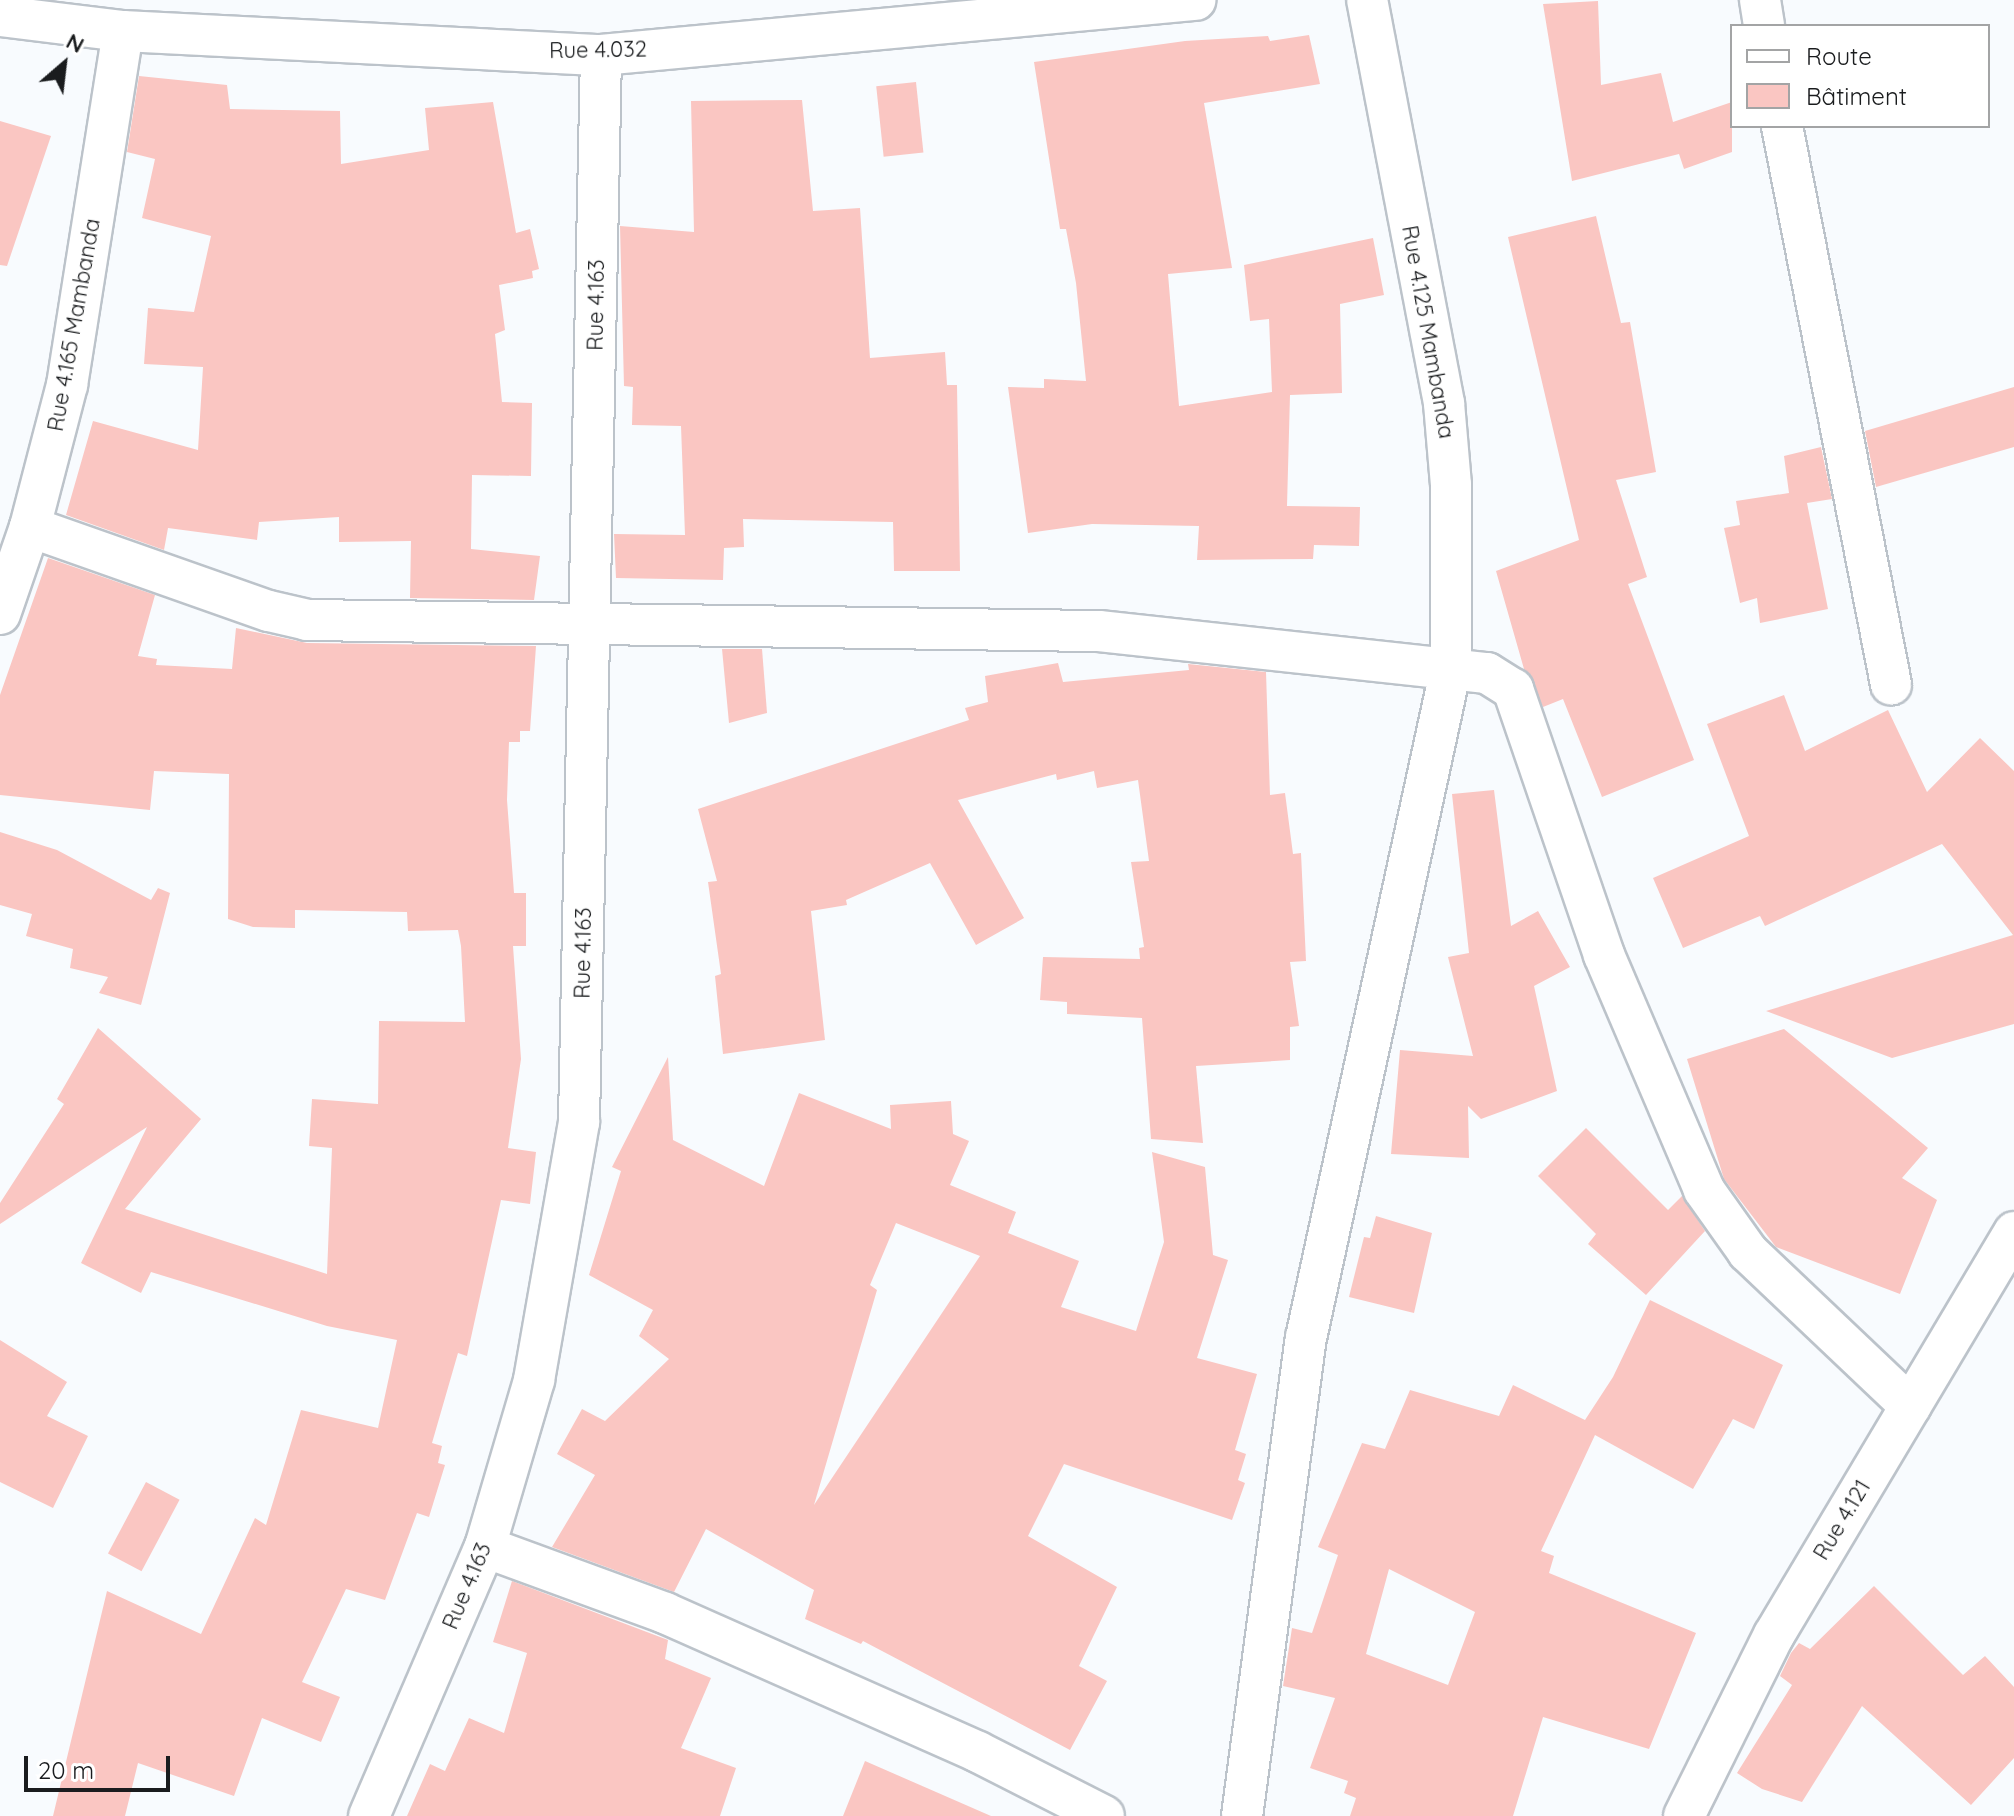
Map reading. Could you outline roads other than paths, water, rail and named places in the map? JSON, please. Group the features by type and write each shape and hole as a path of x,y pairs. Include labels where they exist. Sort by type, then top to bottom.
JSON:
{"street":[{"name":"Rue 4.032","path":"0,16 123,31 601,55 1195,0"},
{"name":"Rue 4.125 Mambanda","path":"1242,1816 1306,1338 1451,668 1451,485 1444,403 1367,0"},
{"path":"1760,0 1764,24"},
{"name":"Rue 4.165 Mambanda","path":"0,614 30,527 67,385 123,31"},
{"name":"Rue 4.163","path":"369,1816 485,1547 534,1380 579,1122 601,55"},
{"path":"1782,128 1891,684"},
{"path":"30,527 307,620 590,621 1099,631 1487,673 1513,689 1604,955 1704,1190 1748,1252 1910,1406"},
{"name":"Rue 4.121","path":"1684,1816 1774,1635 2014,1232"},
{"path":"485,1547 665,1613 978,1752 1104,1816"}]}
